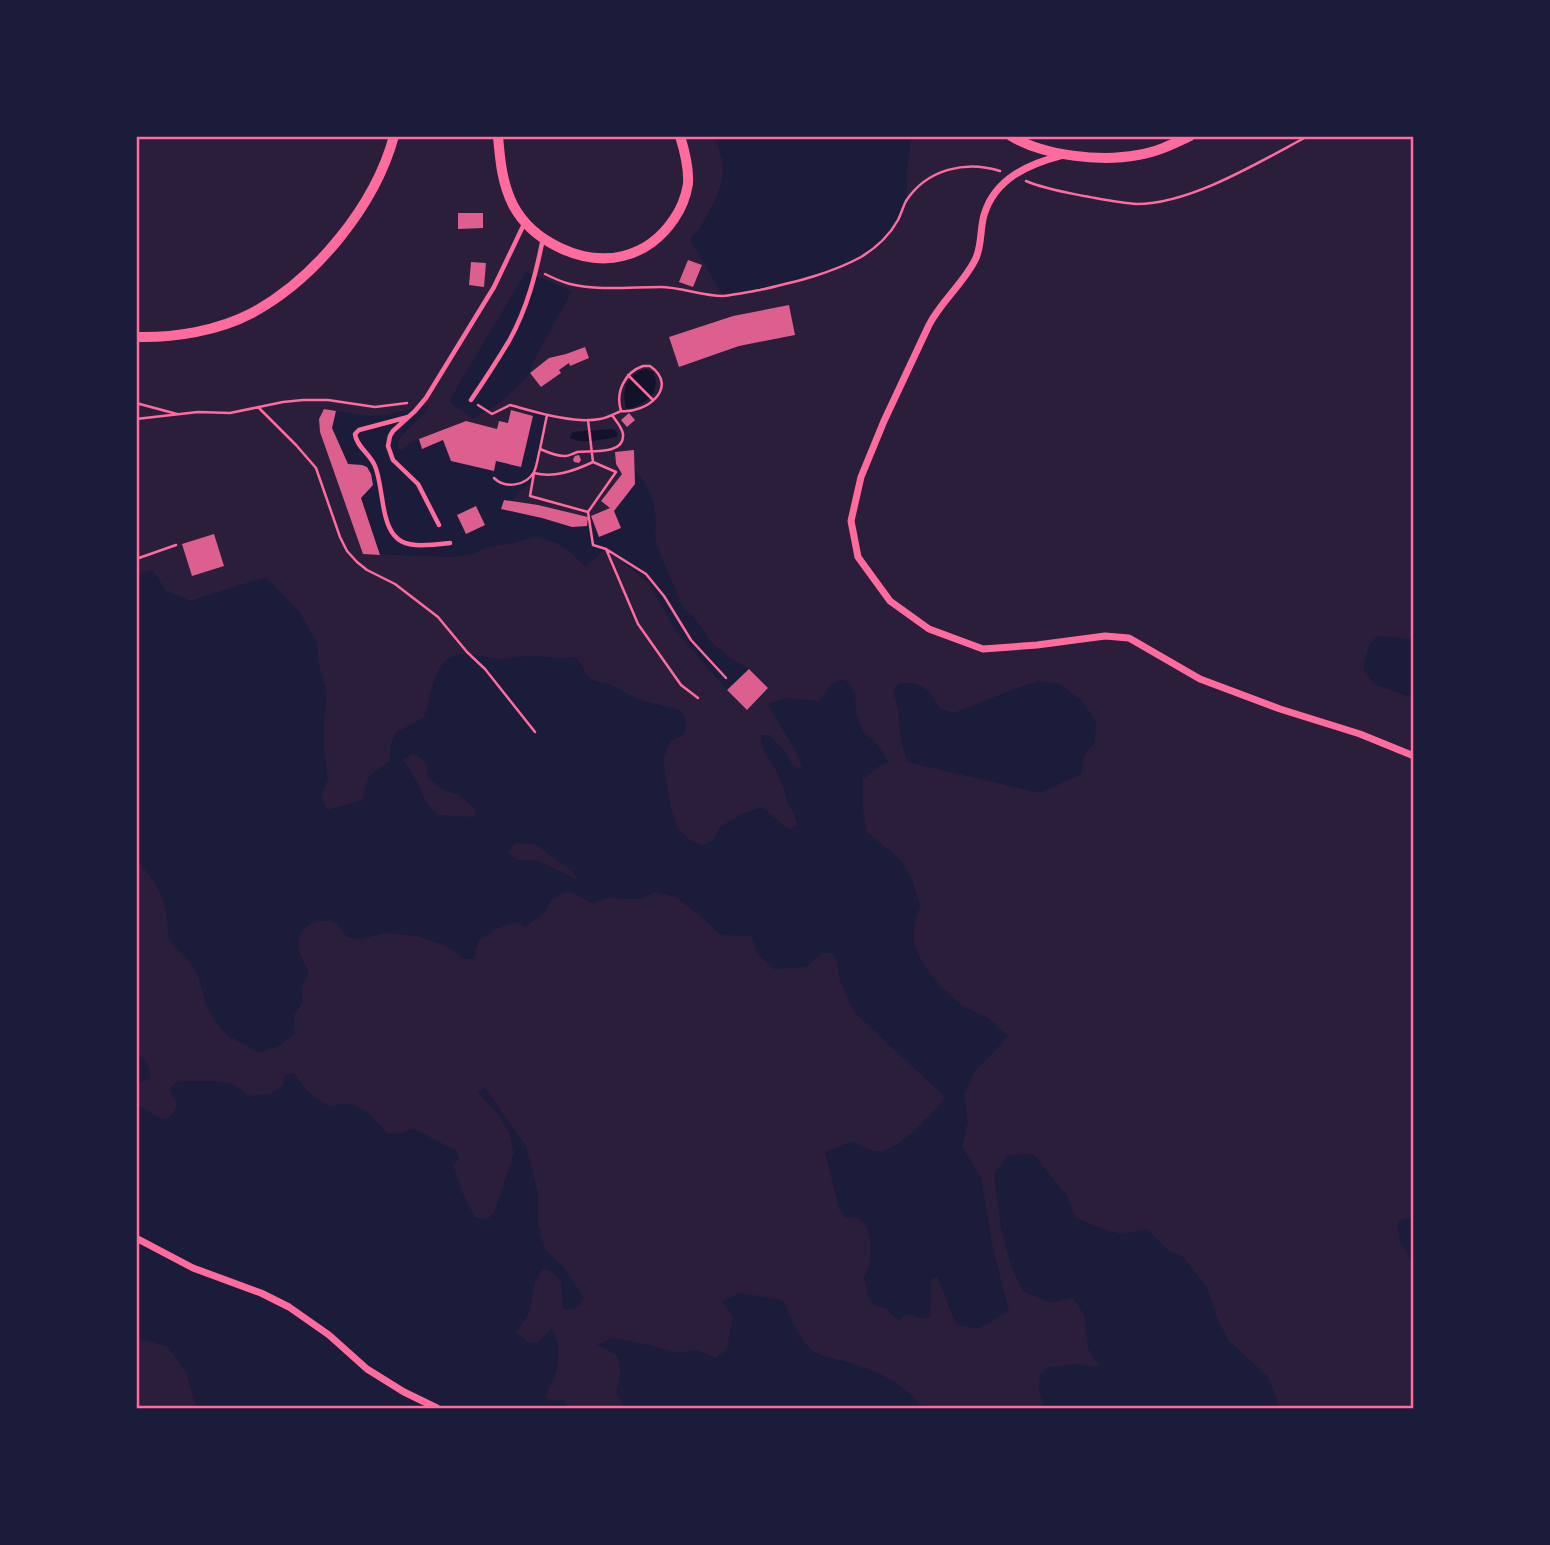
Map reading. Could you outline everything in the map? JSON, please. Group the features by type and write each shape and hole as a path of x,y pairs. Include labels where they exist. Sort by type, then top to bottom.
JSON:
{"main road":[{"path":"136,337 187,333 225,324 252,313 284,291 317,263 362,207 384,166 394,136"},
{"path":"498,136 506,189 525,221 543,237 569,251 603,258 624,256 645,247 671,223 684,199 688,184 680,136"},
{"path":"1011,136 1063,155 1112,158 1137,156 1164,149 1189,136"}],"street":[{"path":"1063,155 1040,161 1012,175 985,212 975,260 937,311 884,421 861,477 851,521 858,557 890,601 929,629 982,649 1105,636 1129,638 1200,679 1280,709 1360,734 1413,757"},
{"path":"136,1238 193,1268 261,1293 289,1307 329,1335 367,1369 438,1409"}],"lane":[{"path":"439,525 418,484 393,460 388,442 399,425 426,398 494,287 525,221"},
{"path":"471,400 509,341 524,308 543,237"},
{"path":"408,417 359,430 355,434 356,440 376,467 385,516 398,540 417,546 450,544"}],"path":[{"path":"536,271 570,284 592,287 662,287 723,296 743,293 814,276 874,249 898,221 906,201 920,185 950,168 969,166 993,169 1042,188 1139,204 1185,195 1260,163 1308,136"},
{"path":"471,400 492,414 510,405 547,415 598,420 621,411 638,410 654,401 662,388 655,369 640,366 628,374 620,396 621,411"},
{"path":"628,374 654,401"},
{"path":"136,419 198,412 230,413 303,400 328,400 375,407 426,398"},
{"path":"136,403 179,414"},
{"path":"258,408 316,468 347,551 367,570 394,584 438,617 485,669 535,732"},
{"path":"547,415 530,496 588,512"},
{"path":"540,450 567,456 577,452 609,450 622,440 621,429 612,415"},
{"path":"588,420 593,462"},
{"path":"534,473 544,476 557,475 593,462 616,472 588,512 593,545 646,574 664,596 691,640 726,678"},
{"path":"494,478 511,486 523,482 534,473"},
{"path":"136,559 176,545"},
{"path":"606,550 638,624 681,685 698,698"}],"shaded area":[{"path":"137,137 715,137 723,165 720,187 707,216 690,239 723,296 814,276 858,259 874,249 898,221 907,201 911,137 1413,137 1413,639 1377,636 1369,646 1363,668 1374,684 1413,698 1414,1217 1400,1220 1397,1226 1400,1242 1413,1264 1413,1408 1280,1408 1268,1377 1229,1341 1219,1323 1207,1287 1183,1257 1170,1252 1147,1229 1121,1234 1076,1218 1067,1196 1033,1154 1008,1155 994,1174 1001,1228 1011,1266 1023,1291 1051,1303 1073,1297 1084,1315 1088,1349 1100,1367 1076,1364 1050,1367 1040,1374 1039,1391 1044,1408 923,1408 906,1390 888,1378 813,1351 799,1334 782,1300 739,1293 722,1302 733,1316 727,1349 716,1358 696,1350 680,1353 612,1338 597,1345 617,1355 621,1371 616,1394 626,1408 569,1408 564,1400 551,1401 546,1398 558,1363 555,1334 552,1329 538,1342 528,1342 516,1333 529,1313 535,1282 542,1269 551,1271 561,1281 563,1309 576,1308 584,1298 565,1269 545,1250 538,1224 538,1193 526,1146 484,1087 478,1093 494,1109 509,1131 514,1153 495,1211 488,1219 475,1218 463,1194 453,1165 459,1158 456,1151 413,1128 402,1133 387,1134 363,1110 348,1104 331,1107 312,1096 293,1073 285,1075 283,1085 270,1094 248,1096 233,1084 179,1081 169,1091 177,1102 175,1111 165,1119 137,1104 137,1084 151,1078 149,1066 137,1051 136,859 162,897 169,941 198,975 206,1005 215,1021 227,1035 259,1053 279,1046 295,1033 294,1015 303,1002 302,989 308,977 299,951 299,938 307,926 316,922 334,923 347,937 361,939 385,933 418,936 446,946 464,959 474,959 478,941 495,929 518,922 525,927 544,913 550,901 563,893 571,892 592,903 607,898 641,899 654,892 676,897 721,935 752,936 756,952 774,969 806,967 822,953 831,953 836,959 840,981 854,1012 944,1096 941,1104 919,1126 892,1147 874,1151 853,1141 825,1152 839,1208 846,1218 858,1218 865,1224 871,1241 870,1262 864,1278 869,1299 876,1306 887,1308 899,1320 911,1314 919,1318 930,1318 931,1283 937,1276 956,1324 978,1329 1009,1311 993,1249 981,1177 962,1147 968,1122 964,1095 975,1071 1008,1036 988,1018 964,1007 940,986 923,964 914,944 914,925 920,906 912,879 902,861 867,832 863,811 863,779 889,762 877,744 862,730 850,683 842,679 831,685 819,701 787,698 768,704 792,744 802,769 793,766 786,753 769,735 761,735 765,754 776,770 794,813 797,825 790,829 762,807 739,815 719,828 713,840 703,846 688,839 676,826 663,759 670,741 684,735 685,722 682,713 680,710 640,700 609,684 595,681 585,674 576,657 526,656 499,659 464,654 451,657 441,666 424,717 396,732 390,747 390,761 369,776 362,800 327,810 321,796 328,779 324,747 327,693 319,665 317,643 300,613 266,577 190,601 166,591 153,570 137,574","holes":["526,272 572,291 533,362 530,373 494,407 473,418 449,401","789,305 795,335 739,346 679,367 669,337 733,316","585,347 589,358 570,365 569,363 541,387 530,373 549,358","429,405 425,413 398,441 399,449 402,450 413,441 466,421 497,429 500,421 508,423 512,410 533,416 535,410 549,413 533,481 512,501 588,517 610,508 601,501 622,474 616,464 615,453 634,450 635,470 650,492 653,502 655,538 659,551 684,609 694,617 711,642 749,669 768,689 747,710 676,631 649,583 606,549 585,567 557,543 536,537 455,557 364,554 320,432 319,419 324,409 368,416 386,415","1040,681 1059,684 1082,701 1096,721 1095,742 1084,756 1081,774 1040,793 907,762 893,691 900,683 924,688 929,691 939,708 954,713"]},
{"path":"646,369 653,372 656,386 654,391 647,400 628,409 624,395 627,383 634,374"},
{"path":"613,429 618,432 617,436 610,438 586,441 570,438 572,432"},
{"path":"413,753 426,762 428,778 443,790 459,795 476,809 474,817 437,815 426,803 419,785 403,760"},
{"path":"515,843 535,844 571,870 579,881 539,861 517,860 508,852"},
{"path":"136,1340 167,1346 187,1374 196,1408 137,1408"}],"building":[{"path":"458,213 483,213 483,228 458,229"},
{"path":"688,260 702,265 693,287 679,282"},
{"path":"471,262 486,263 484,287 469,285"},
{"path":"789,305 795,335 739,346 679,367 669,337 733,316"},
{"path":"585,347 589,358 570,366 569,363 559,370 561,373 541,387 530,373 549,358"},
{"path":"324,409 336,411 332,428 348,464 367,467 371,474 373,485 361,498 380,555 363,554 320,432 319,419"},
{"path":"511,410 533,416 521,467 496,461 494,471 451,461 443,440 422,449 419,439 466,421 497,429 499,421 508,423"},
{"path":"629,413 635,420 627,427 621,420"},
{"path":"634,450 635,484 614,511 621,528 599,537 591,516 610,508 601,501 622,474 616,464 615,452"},
{"path":"579,455 579,463 574,462 575,456"},
{"path":"504,500 588,517 587,526 572,527 501,509"},
{"path":"476,506 485,525 466,534 457,515"},
{"path":"214,534 224,566 192,576 182,544"},
{"path":"749,669 768,688 747,710 727,690"}]}
